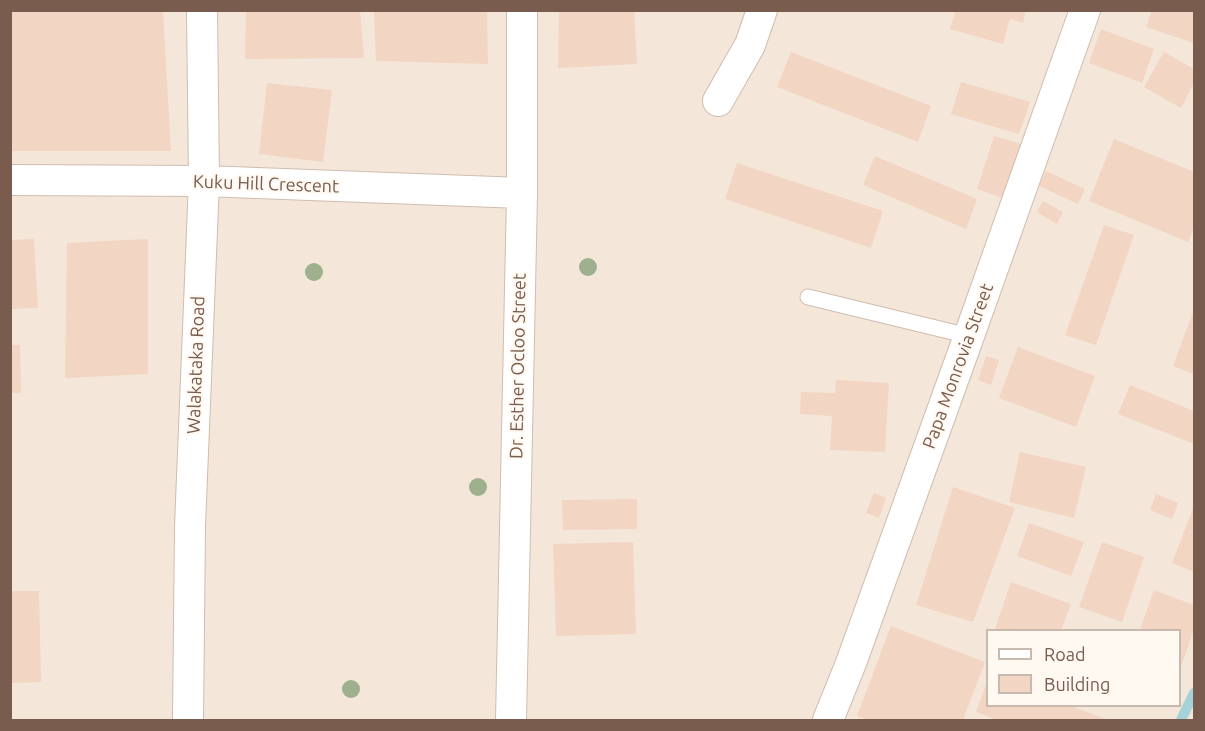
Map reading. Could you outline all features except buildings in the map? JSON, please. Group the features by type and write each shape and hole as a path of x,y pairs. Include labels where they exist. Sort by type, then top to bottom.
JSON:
{"street":[{"name":"Walakataka Road","path":"188,720 190,526 204,181 202,10"},
{"name":"Dr. Esther Ocloo Street","path":"511,720 522,192 522,10"},
{"path":"718,101 750,45 762,10"},
{"name":"Papa Monrovia Street","path":"828,720 851,663 969,336 1084,10"},
{"name":"Kuku Hill Crescent","path":"10,180 204,181 522,192"}],"lane":[{"path":"808,297 969,336"}],"shaded area":[{"path":"10,11 1194,11 1194,720 11,720"}],"waterway":[{"path":"1181,720 1194,693"}]}
